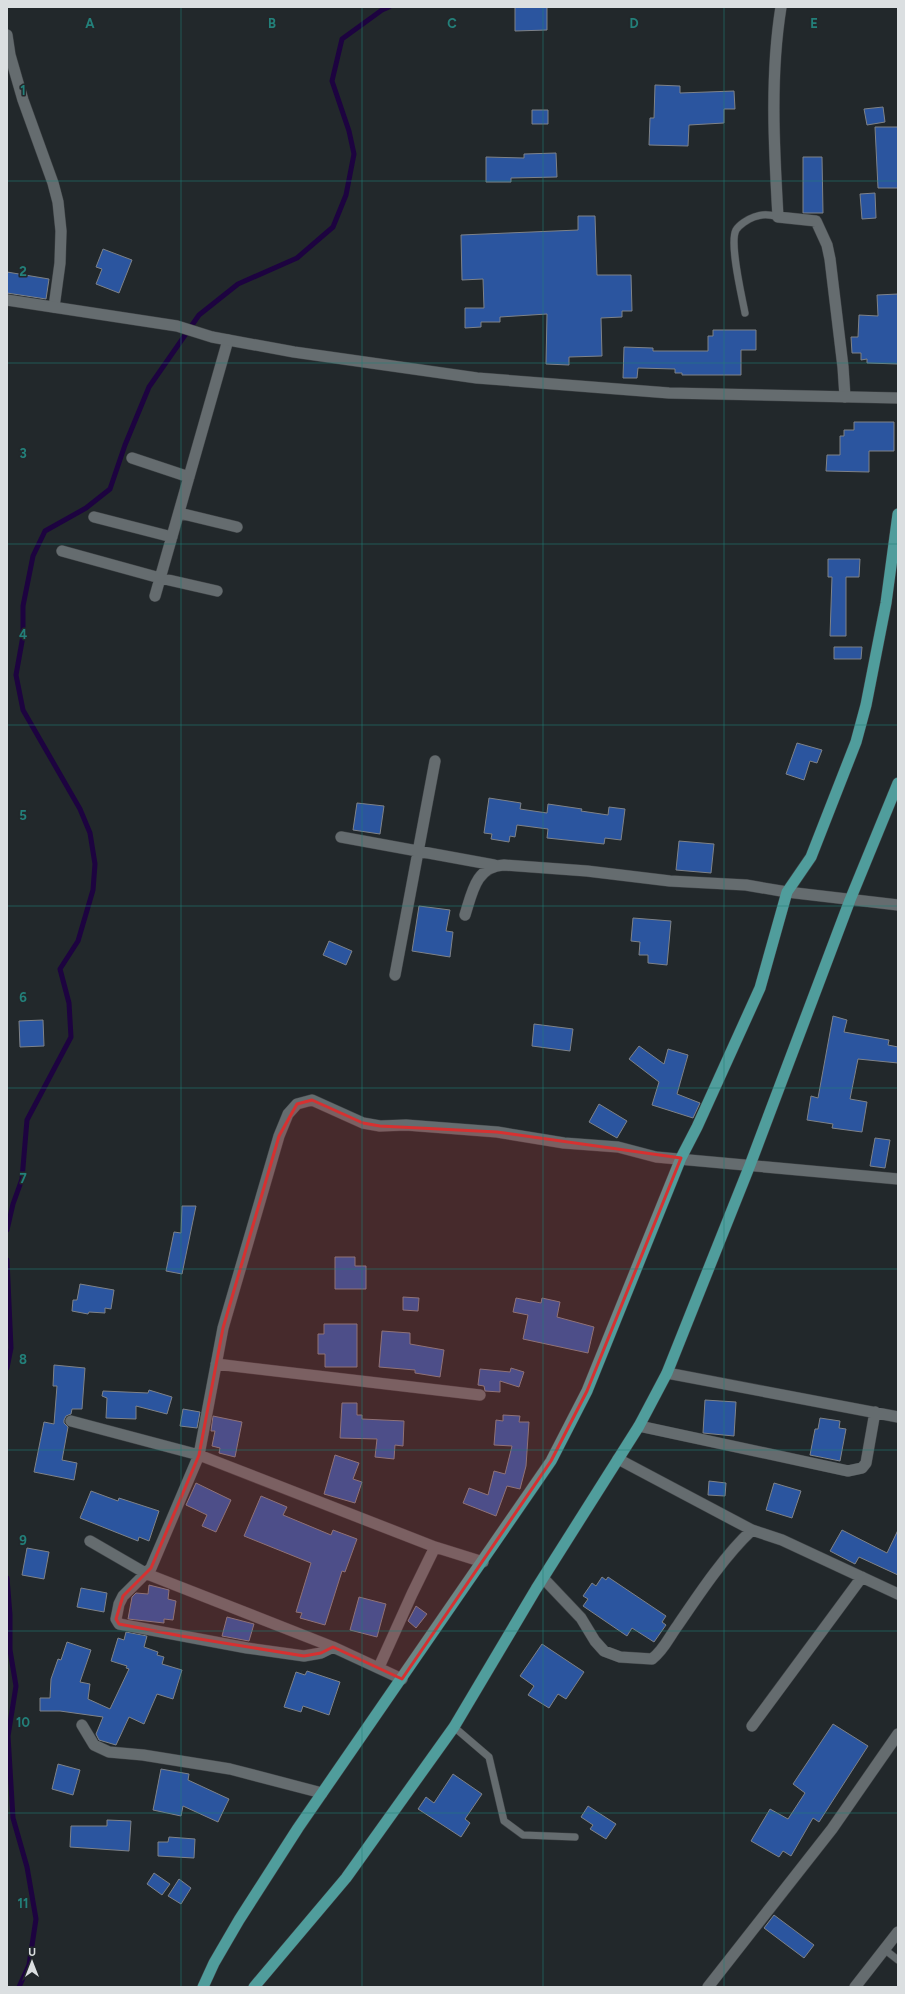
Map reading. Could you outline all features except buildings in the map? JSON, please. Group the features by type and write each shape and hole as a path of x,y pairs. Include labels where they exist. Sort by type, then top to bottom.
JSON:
{"highway":[{"path":"208,1984 214,1963 239,1920 322,1793 483,1562 551,1461 587,1391 681,1158 697,1127 760,988 787,892 811,857 856,742 866,705 886,603 898,514"},
{"path":"254,1987 346,1878 454,1727 536,1589 544,1579 639,1426 667,1373 750,1165 850,900 898,783"}],"street":[{"path":"781,7 778,28 774,154 778,216 816,221 827,246 843,367 845,397"},
{"path":"7,35 10,55 23,100 53,183 58,202 61,231 60,262 54,307"},
{"path":"7,300 177,326 212,337 228,340 408,369 477,378 668,393 898,398"},
{"path":"155,596 228,340"},
{"path":"132,458 189,477"},
{"path":"179,513 237,527"},
{"path":"94,517 172,537"},
{"path":"62,551 160,578 217,591"},
{"path":"395,975 435,761"},
{"path":"341,837 494,865 587,871 670,881 746,885 787,892 898,905"},
{"path":"465,915 476,884 484,872 494,865"},
{"path":"333,1647 321,1654 304,1656 247,1648 119,1624 116,1619 118,1604 123,1596 147,1574 160,1549 200,1455 223,1328 279,1136 288,1114 297,1104 312,1100 363,1123 380,1126 406,1125 497,1132 564,1144 618,1147 656,1157 681,1158 898,1179"},
{"path":"216,1364 480,1395"},
{"path":"667,1373 898,1417"},
{"path":"639,1426 848,1471 862,1468 866,1463 875,1412"},
{"path":"71,1421 200,1455 435,1547 483,1562"},
{"path":"618,1459 752,1530 782,1540 898,1594"},
{"path":"544,1579 581,1618 595,1641 604,1650 620,1657 652,1659 659,1653 677,1625 738,1544 752,1530"},
{"path":"90,1541 147,1574 333,1647 379,1667 402,1679"},
{"path":"379,1667 435,1547"},
{"path":"752,1726 862,1578"},
{"path":"82,1725 94,1746 109,1752 230,1769 322,1793"},
{"path":"708,1987 832,1829 898,1734"},
{"path":"855,1987 898,1932"}],"lane":[{"path":"745,313 735,259 734,240 736,230 749,219 766,214 778,216"},
{"path":"454,1727 490,1757 504,1821 523,1835 575,1838"},
{"path":"884,1949 898,1960"}],"highlighted area":[{"path":"312,1100 363,1123 380,1126 497,1132 681,1158 587,1391 551,1461 402,1679 333,1647 321,1653 304,1656 181,1636 119,1624 116,1619 123,1596 151,1568 199,1455 223,1328 279,1136 297,1104"}],"waterway":[{"path":"7,1230 13,1204 22,1179 27,1120 71,1037 69,1003 60,969 78,941 93,890 95,864 90,833 80,809 23,710 16,675 23,636 23,606 33,556 45,531 86,508 110,489 125,445 149,387 199,315 238,284 297,258 333,227 346,195 354,154 349,131 332,81 342,39 382,10 389,7"},
{"path":"7,1260 11,1348 7,1368"},
{"path":"7,1578 10,1615 10,1650 16,1686 8,1736 13,1818 27,1867 36,1919 29,1965 19,1987"}]}
